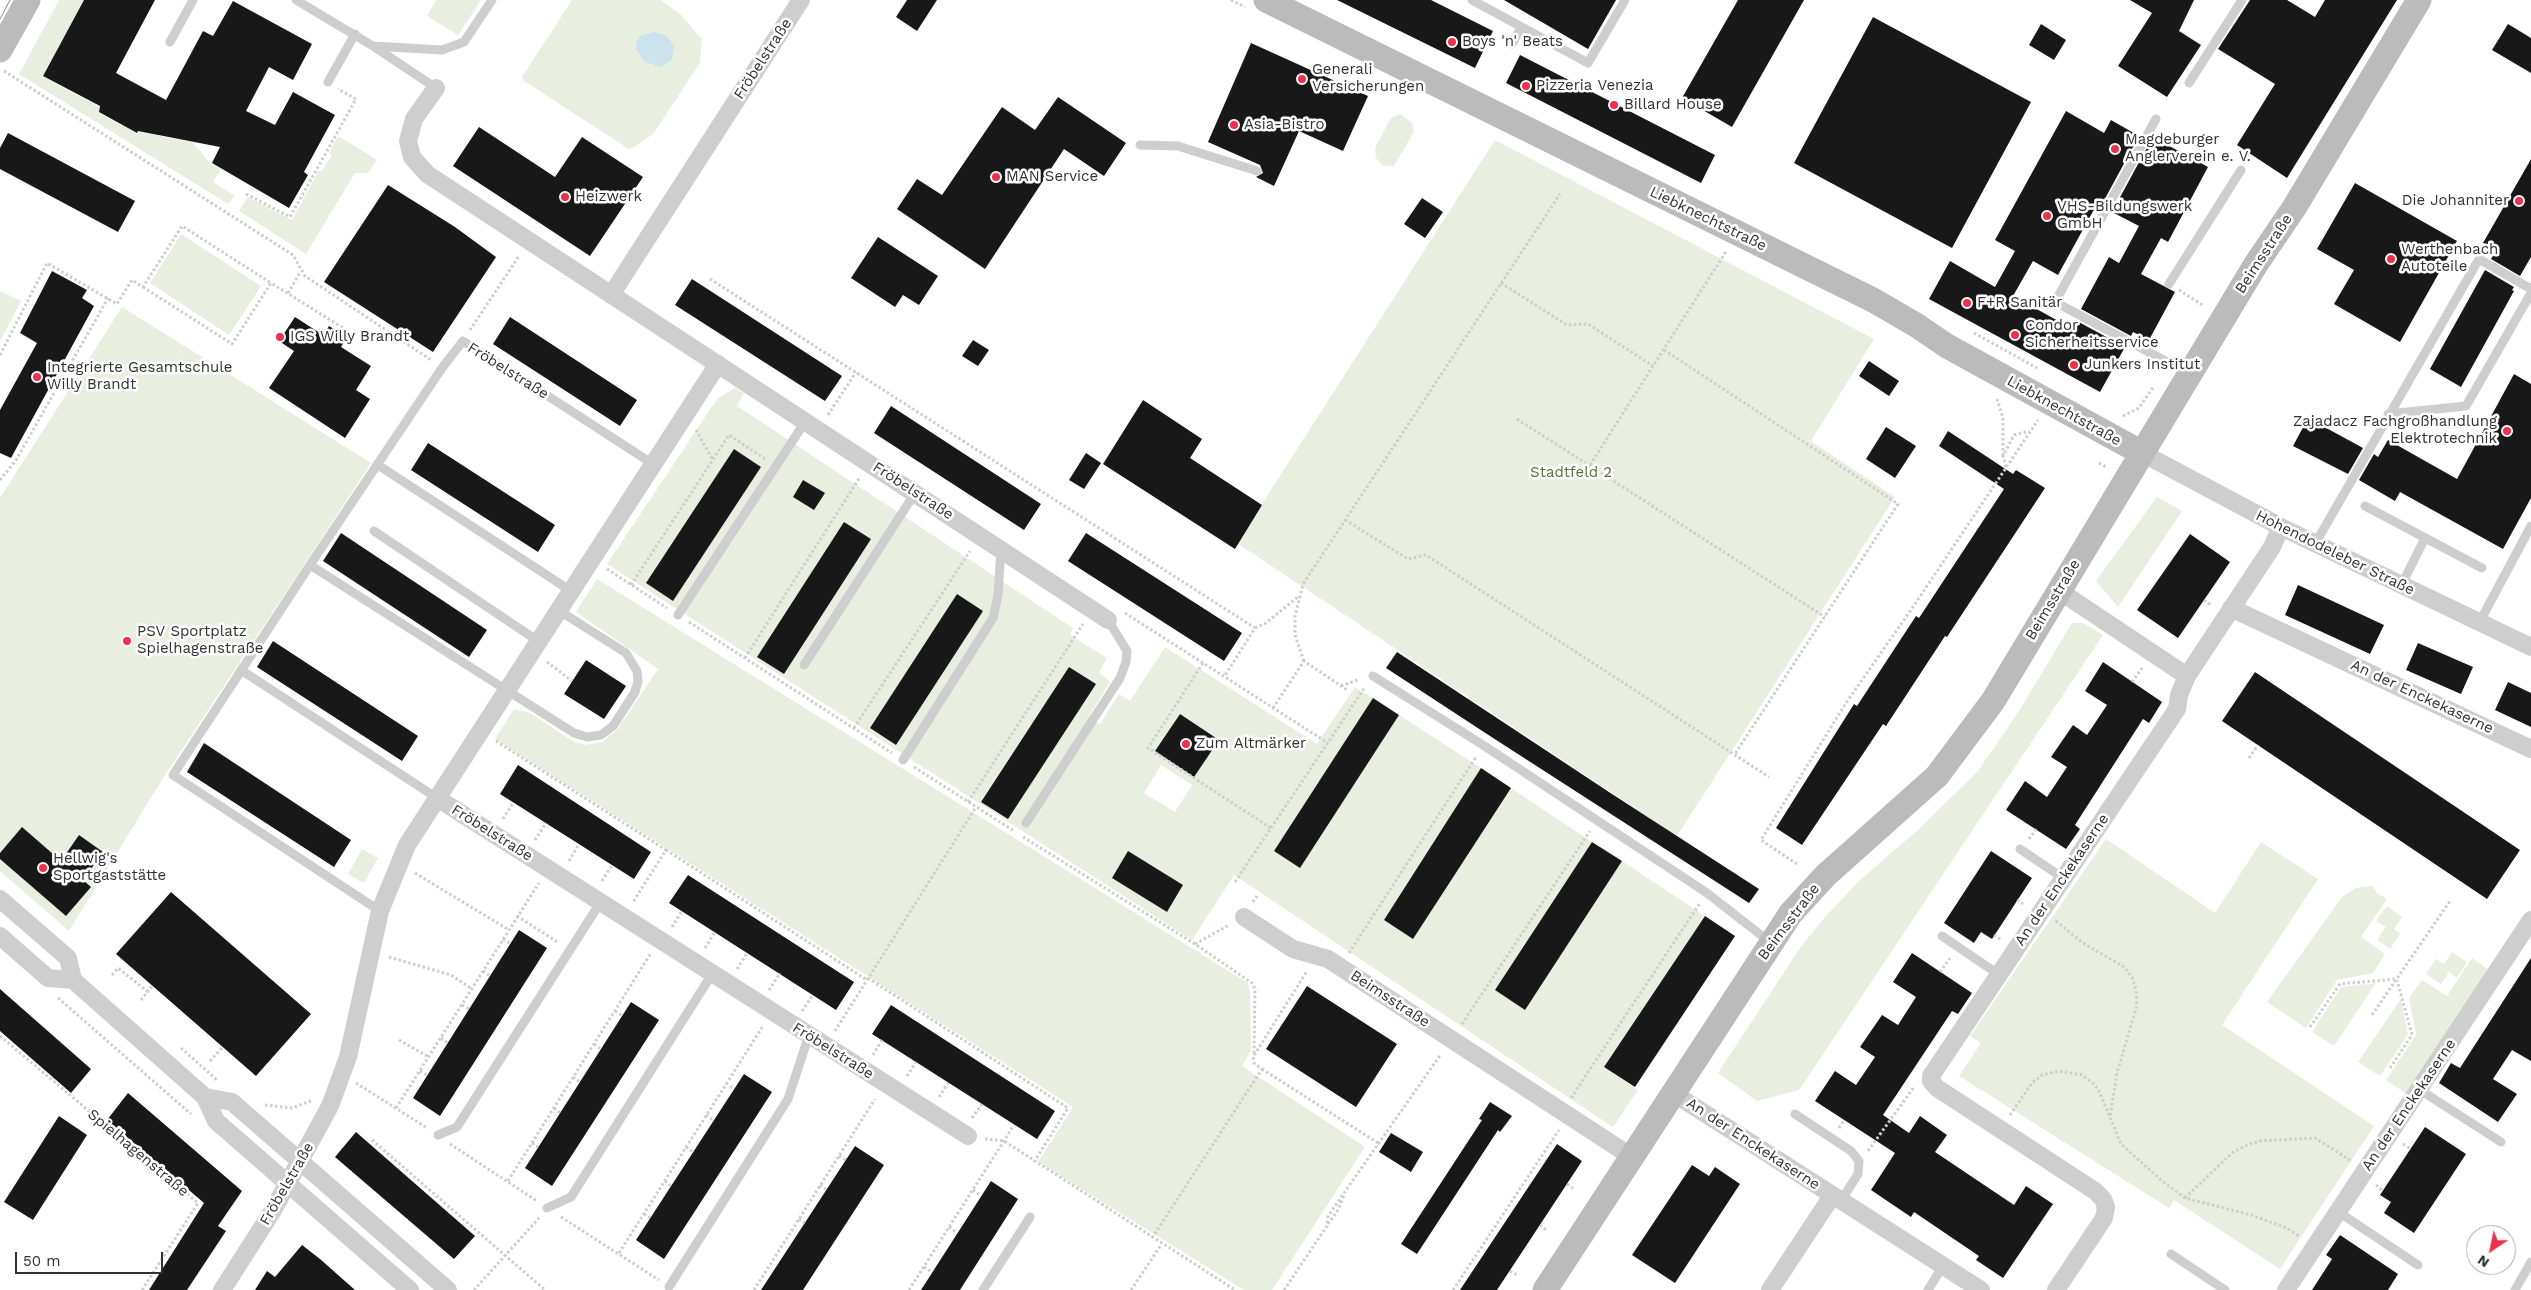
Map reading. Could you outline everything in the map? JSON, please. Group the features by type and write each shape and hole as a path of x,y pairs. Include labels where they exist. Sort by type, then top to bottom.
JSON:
{"street":[{"path":"0,50 28,0"},
{"name":"Fröbelstraße","path":"611,295 801,0"},
{"name":"Liebknechtstraße","path":"1266,0 1872,300 1916,325 1947,346 2142,454"},
{"name":"Beimsstraße","path":"1545,1290 1771,943 1812,888 1926,786 1956,752 1992,701 2256,264 2294,208 2419,0"},
{"name":"Fröbelstraße","path":"436,88 410,129 408,144 414,160 433,178 981,535 1108,620"},
{"name":"Fröbelstraße","path":"222,1290 288,1184 330,1106 343,1074 380,911 404,851 506,690 718,364"},
{"name":"Hohendodeleber Straße","path":"2142,454 2315,544 2531,647"},
{"name":"An der Enckekaserne","path":"1931,1081 1932,1074 1998,974 2177,709 2179,694 2187,676 2272,547 2281,527"},
{"path":"2058,590 2187,676"},
{"name":"An der Enckekaserne","path":"2232,608 2531,748"},
{"name":"Fröbelstraße","path":"437,798 968,1136"},
{"path":"0,899 68,958 73,980 204,1097 216,1121 410,1290"},
{"name":"Beimsstraße","path":"1244,917 1293,949 1328,959 1452,1040 1569,1108 1632,1157"},
{"name":"An der Enckekaserne","path":"2286,1290 2531,920"},
{"path":"0,936 48,978 73,980"},
{"path":"1931,1081 1937,1088 2095,1191 2105,1204 2106,1211 2102,1221 2056,1290"},
{"name":"An der Enckekaserne","path":"1673,1093 1836,1199 1982,1290"},
{"path":"204,1097 232,1102 448,1290"},
{"name":"An der Enckekaserne","path":"1770,1290 1836,1199"}],"lane":[{"path":"170,42 193,0"},
{"path":"296,0 355,34 436,88"},
{"path":"373,46 442,50 459,46 466,40 492,0"},
{"path":"1472,0 1588,63 1625,0"},
{"path":"2189,83 2242,0"},
{"path":"1512,44 1521,28"},
{"path":"328,82 355,34"},
{"path":"2156,120 2055,302 2190,375"},
{"path":"1140,145 1178,146 1257,172"},
{"path":"2170,284 2241,170"},
{"path":"2315,544 2388,414 2480,259 2531,289"},
{"path":"2388,414 2466,406 2531,293"},
{"name":"Fröbelstraße","path":"380,911 173,775 310,565 442,368 463,341 653,464"},
{"path":"678,615 775,467 812,426"},
{"path":"378,464 570,591"},
{"path":"804,665 915,492"},
{"path":"2365,506 2482,568"},
{"path":"2479,623 2531,526"},
{"path":"374,531 538,641"},
{"path":"2401,586 2425,538"},
{"path":"903,760 993,618 998,595 1001,549"},
{"path":"310,565 579,736 601,735 613,726 637,687 638,676 635,666 626,654 558,610"},
{"path":"1026,823 1120,678 1126,662 1127,651 1108,620"},
{"name":"Fröbelstraße","path":"241,670 437,798"},
{"path":"1373,676 1707,893 1771,943"},
{"path":"2020,849 2063,878"},
{"path":"438,1135 457,1127 600,902"},
{"path":"1942,936 1998,974"},
{"path":"547,1208 571,1197 712,974"},
{"path":"669,1287 788,1099 809,1035"},
{"path":"2420,1090 2501,1142"},
{"path":"1795,1114 1851,1151 1859,1161 1858,1174 1836,1199"},
{"path":"2337,1211 2418,1265"},
{"path":"983,1290 1030,1217"},
{"path":"2171,1254 2225,1290"},
{"path":"2515,1290 2531,1262"},
{"path":"1928,1290 1943,1266"}],"path":[{"path":"0,69 291,254 301,271 442,368"},
{"path":"246,194 290,217 356,99 328,82"},
{"path":"1347,690 1304,661 1295,635 1295,616 1302,584 1560,194"},
{"path":"143,287 182,226 348,331"},
{"path":"463,341 529,241"},
{"path":"0,355 47,263 117,304 132,280 232,344 271,283"},
{"path":"1590,465 1718,267"},
{"path":"288,293 301,271"},
{"path":"710,279 1255,628"},
{"path":"1501,283 1567,325 1588,324 1653,366"},
{"path":"2170,284 2204,306"},
{"path":"0,480 16,460 108,298"},
{"path":"1664,350 1898,504 1735,754"},
{"path":"812,426 856,372"},
{"path":"1993,392 2004,418 2003,456 2006,467"},
{"path":"686,411 713,460"},
{"path":"1797,864 1761,840 1846,703 1915,604 2040,417"},
{"path":"1516,419 1825,617"},
{"path":"2003,456 2014,435 2030,431"},
{"path":"631,585 729,435 775,467"},
{"path":"2101,475 2108,468 2109,461"},
{"path":"2099,462 2108,468"},
{"path":"745,658 870,463"},
{"path":"1345,520 1408,559 1426,555 1768,777"},
{"path":"854,728 981,535"},
{"path":"602,566 968,802 1195,944 1254,985 1254,1063 1378,1143"},
{"path":"1224,677 1255,628 1266,623 1299,596"},
{"path":"1108,620 1117,607 1328,743"},
{"path":"968,802 1092,610"},
{"path":"542,659 572,681"},
{"path":"1273,708 1304,661"},
{"path":"1203,663 1148,748 1271,828"},
{"path":"1341,686 1373,676"},
{"path":"1235,882 1373,676"},
{"path":"480,731 1068,1108 1034,1162"},
{"path":"2250,758 2258,745"},
{"path":"1347,955 1483,746"},
{"path":"826,1046 976,807"},
{"path":"1284,1290 1327,1226 1328,1216 1452,1040 1597,820"},
{"path":"623,917 666,850"},
{"path":"396,1108 548,868"},
{"path":"412,872 509,930"},
{"path":"2372,1016 2450,901"},
{"path":"1454,1290 1699,904"},
{"path":"2043,908 2076,938 2124,967 2132,977 2137,1005 2118,1073 2110,1117"},
{"path":"1195,944 1244,917"},
{"path":"503,939 511,944"},
{"path":"508,1182 660,940"},
{"path":"386,956 451,975 472,989"},
{"path":"1254,1055 1317,956"},
{"path":"112,975 118,968 148,992"},
{"path":"483,971 490,976"},
{"path":"2310,1027 2340,984 2397,979"},
{"path":"2390,1068 2412,1035 2397,979"},
{"path":"141,1000 152,986"},
{"path":"52,992 199,1121"},
{"path":"462,1004 469,1009"},
{"path":"615,1011 623,1016"},
{"path":"619,1253 772,1012"},
{"name":"Spielhagenstraße","path":"0,1036 24,1054 198,1204 142,1290"},
{"path":"441,1038 448,1043"},
{"path":"399,1040 429,1057"},
{"path":"594,1044 601,1049"},
{"path":"210,1061 223,1046"},
{"path":"1152,1238 1262,1069"},
{"path":"420,1071 427,1075"},
{"path":"2000,1130 2032,1083 2042,1076 2053,1072 2067,1072 2087,1079 2098,1091 2117,1137 2124,1147 2161,1180 2185,1198 2251,1215 2287,1228 2314,1247"},
{"path":"343,1074 669,1287"},
{"path":"573,1078 580,1082"},
{"path":"1859,1161 1868,1152 1916,1086 1931,1081"},
{"path":"726,1083 734,1089"},
{"path":"754,1290 885,1084"},
{"path":"258,1103 271,1107 292,1108 322,1096"},
{"path":"554,1108 560,1113"},
{"path":"706,1115 714,1120"},
{"path":"909,1290 1014,1125"},
{"path":"968,1136 1004,1142 1235,1290"},
{"path":"2185,1198 2232,1153 2245,1146 2259,1142 2315,1138 2365,1170"},
{"path":"372,1140 545,1290"},
{"path":"532,1143 538,1147"},
{"path":"686,1147 693,1152"},
{"path":"839,1156 846,1160"},
{"path":"665,1181 671,1186"},
{"path":"1566,1184 1575,1190"},
{"path":"820,1185 827,1190"},
{"path":"973,1190 981,1196"},
{"path":"474,1290 547,1208"},
{"path":"644,1214 650,1218"},
{"path":"799,1219 805,1223"},
{"path":"1540,1225 1548,1231"},
{"path":"949,1227 958,1233"},
{"path":"1131,1290 1161,1244"},
{"path":"778,1252 784,1256"},
{"path":"924,1266 932,1272"},
{"path":"1510,1270 1519,1276"},
{"path":"757,1285 762,1288"}],"green space":[{"path":"59,0 84,0 42,76 99,107 99,113 137,134 146,117 161,125 159,136 192,142 211,164 221,169 213,182 235,196 228,204 19,74"},
{"path":"436,0 481,0 458,35 427,16"},
{"path":"572,0 661,0 681,15 702,39 700,63 653,134 634,147 629,149 524,81 522,77"},
{"path":"1400,114 1412,123 1414,132 1394,166 1384,166 1376,158 1375,148 1391,118"},
{"path":"340,137 377,160 368,173 355,173 306,254 239,211 248,197 292,220 319,170 322,171 332,155 329,153 337,138"},
{"name":"Stadtfeld 2","path":"1495,140 1874,339 1811,441 1895,497 1677,836 1237,543"},
{"path":"181,234 261,286 229,335 150,283"},
{"path":"0,291 21,301 0,341"},
{"name":"PSV Sportplatz Spielhagenstraße","path":"122,307 371,463 160,783 69,931 0,871 0,498"},
{"path":"735,388 744,393 737,406 1073,628 1070,635 1107,658 1099,672 1110,682 1089,716 1100,724 1119,694 1130,701 1165,647 1317,744 1355,687 1373,698 1274,851 1300,867 1399,715 1481,768 1384,920 1413,938 1511,788 1592,842 1495,990 1524,1009 1622,861 1705,916 1604,1067 1638,1090 1613,1127 1234,875 1192,940 607,564 717,399","holes":["734,449 761,467 673,601 647,583","845,522 871,539 784,674 758,656","957,594 982,611 896,745 870,728","1069,667 1096,684 981,801","1179,715 1219,740 1194,777 1155,751","1161,765 1192,785 1175,812 1144,793","1128,852 1183,886 1167,912 1112,878"]},
{"path":"2157,497 2182,511 2118,607 2096,581"},
{"path":"597,579 1248,983 1250,993 1251,1051 1242,1066 1365,1147 1272,1290 1244,1290 1038,1162 1073,1107 495,739 514,709 530,713 574,742 586,745 602,742 617,730 658,669 576,612"},
{"path":"2072,623 2083,623 2103,635 1799,1090 1757,1101 1718,1073 1800,948 1824,918 1858,882 1920,828 1978,771 2019,711"},
{"path":"2106,839 2215,913 2261,842 2318,879 2222,1025 2374,1126 2280,1269 2174,1200 2169,1208 1959,1076 1981,1043 1970,1036"},
{"path":"362,849 378,858 364,883 348,874"},
{"path":"2372,886 2378,894 2387,899 2361,937 2385,954 2373,973 2337,980 2306,1028 2267,1002 2342,897 2356,888"},
{"path":"2387,906 2402,917 2394,929 2400,934 2390,949 2377,940 2386,927 2376,921"},
{"path":"2452,952 2467,962 2457,978 2449,972 2441,984 2426,974 2436,959 2444,964"},
{"path":"2472,958 2489,970 2407,1094 2386,1080 2416,1035 2409,998 2422,980 2447,996"},
{"path":"2376,983 2334,1046 2312,1032 2341,987"},
{"path":"2401,999 2408,1034 2380,1076 2358,1062"}],"water":[{"path":"655,32 667,36 674,46 672,59 661,67 645,62 636,49 636,42 640,36"}],"building":[{"path":"84,0 155,0 116,73 166,100 203,31 213,36 233,1 312,44 293,80 269,67 246,111 275,125 293,92 335,115 304,172 308,175 289,208 212,163 220,147 138,131 137,133 99,112 100,106 43,76"},
{"path":"907,0 937,0 917,31 896,17"},
{"path":"1337,0 1431,0 1493,31 1475,68"},
{"path":"1504,0 1616,0 1588,49"},
{"path":"1738,0 1804,0 1732,127 1682,98"},
{"path":"2130,0 2194,0 2179,31 2201,45 2167,97 2118,66 2152,13"},
{"path":"2250,0 2287,0 2315,17 2325,0 2397,0 2287,178 2237,145 2275,84 2218,49"},
{"path":"1873,17 2031,102 1952,248 1794,163"},
{"path":"2041,24 2066,40 2054,60 2029,45"},
{"path":"2508,24 2531,38 2531,73 2492,50"},
{"path":"1251,43 1368,96 1343,151 1299,131 1274,186 1256,177 1263,173 1260,165 1208,142"},
{"path":"1520,55 1715,155 1701,183 1506,83"},
{"path":"1058,97 1126,143 1104,176 1064,149 985,269 897,209 917,179 942,195 1002,107 1035,130"},
{"path":"2066,111 2104,133 2111,120 2139,136 2101,206 2097,204 2058,275 2033,261 2013,296 2071,328 2075,320 2125,347 2100,392 1929,299 1950,261 1995,287 2015,251 1995,240"},
{"name":"Heizwerk","path":"479,127 555,177 582,137 643,177 590,256 453,166"},
{"path":"8,133 135,201 118,232 0,169 0,148"},
{"path":"2160,141 2208,167 2168,242 2161,238 2141,274 2175,292 2149,340 2133,332 2131,336 2081,309 2109,257 2119,263 2139,226 2112,212 2150,142 2158,146"},
{"name":"Die Johanniter","path":"2531,159 2531,257 2520,276 2491,259 2496,250 2483,243"},
{"name":"Werthenbach Autoteile","path":"2355,183 2457,241 2400,342 2334,304 2354,270 2317,249"},
{"path":"388,185 455,227 496,257 433,352 324,282"},
{"path":"1422,198 1443,212 1425,238 1404,224"},
{"path":"878,237 938,276 919,305 903,295 895,307 851,278"},
{"path":"2485,270 2514,287 2512,290 2514,291 2461,387 2430,369"},
{"name":"Integrierte Gesamtschule Willy Brandt","path":"52,271 87,290 82,298 94,306 11,458 0,453 0,410 37,343 20,333"},
{"path":"692,279 842,376 825,401 675,305"},
{"path":"295,317 323,335 329,326 347,337 341,347 371,366 356,390 370,399 345,438 269,388 294,351 279,341"},
{"path":"510,317 637,400 620,426 493,344"},
{"path":"973,340 989,350 978,366 962,356"},
{"path":"1869,361 1899,381 1889,396 1859,376"},
{"name":"Zajadacz Fachgroßhandlung Elektrotechnik","path":"2514,374 2531,384 2531,498 2503,549 2400,492 2395,501 2359,480 2374,454 2378,457 2388,440 2457,479"},
{"path":"1143,400 1202,439 1190,458 1262,505 1235,549 1103,464"},
{"path":"891,406 1041,504 1024,530 874,433"},
{"path":"2308,418 2363,448 2348,474 2293,446"},
{"path":"1886,427 1916,446 1895,478 1866,459"},
{"path":"1948,431 2013,474 2016,470 2045,488 1947,637 1945,636 1886,726 1883,724 1802,845 1776,828 1854,704 1857,706 1916,616 1919,618 2004,489 1939,446"},
{"path":"428,443 555,525 538,552 411,470"},
{"path":"734,449 761,467 673,601 646,583"},
{"path":"1086,453 1101,463 1084,489 1069,480"},
{"path":"803,480 825,493 814,510 793,497"},
{"path":"844,522 871,539 784,674 757,657"},
{"path":"341,533 487,630 469,657 323,561"},
{"path":"1086,533 1242,633 1224,661 1068,561"},
{"path":"2190,534 2230,562 2178,638 2137,610"},
{"path":"2298,585 2384,625 2370,654 2285,615"},
{"path":"957,594 983,611 896,745 870,728"},
{"path":"273,641 418,736 402,761 257,667"},
{"path":"2418,643 2473,667 2461,694 2406,670"},
{"path":"1397,652 1759,889 1749,903 1386,668"},
{"path":"586,660 626,686 604,719 564,694"},
{"path":"2103,662 2162,702 2149,723 2143,719 2075,825 2080,829 2066,849 2006,810 2025,781 2047,797 2067,767 2051,757 2073,725 2087,735 2107,705 2085,691"},
{"path":"1069,667 1096,684 1008,819 981,802"},
{"path":"2255,672 2520,850 2487,899 2222,721"},
{"path":"2508,682 2531,693 2531,727 2495,710"},
{"path":"1373,698 1399,715 1300,868 1274,851"},
{"path":"1180,714 1219,740 1194,777 1155,751"},
{"path":"204,743 351,840 334,867 187,772"},
{"path":"518,765 651,852 634,879 500,794"},
{"path":"1481,768 1511,788 1413,939 1384,920"},
{"path":"22,827 61,861 79,835 103,852 83,880 91,887 66,916 0,859 0,853"},
{"path":"1592,842 1622,861 1525,1010 1495,990"},
{"path":"1128,851 1183,885 1167,912 1112,878"},
{"path":"1991,851 2032,878 1992,939 1981,932 1974,943 1944,923"},
{"path":"688,875 854,982 836,1010 669,903"},
{"path":"171,892 311,1014 256,1076 116,954"},
{"path":"1705,916 1735,936 1635,1087 1604,1067"},
{"path":"519,930 547,948 440,1116 413,1098"},
{"path":"1912,953 1972,993 1958,1014 1952,1011 1883,1115 1909,1133 1920,1116 1947,1135 1935,1152 2014,1205 2026,1186 2053,1204 2003,1278 1976,1260 1979,1256 1914,1212 1911,1217 1871,1190 1895,1153 1815,1101 1835,1071 1856,1085 1875,1057 1860,1047 1882,1015 1898,1025 1916,997 1893,982"},
{"path":"2531,958 2531,1061 2512,1050 2493,1079 2517,1094 2498,1122 2439,1083 2451,1063 2460,1068"},
{"path":"1307,986 1397,1044 1356,1107 1266,1049"},
{"path":"0,989 91,1069 71,1093 0,1031"},
{"path":"631,1002 659,1020 552,1186 525,1168"},
{"path":"891,1005 1055,1111 1037,1139 872,1034"},
{"path":"744,1074 772,1092 664,1259 636,1240"},
{"path":"128,1093 242,1191 218,1226 226,1231 187,1290 149,1290 204,1203 107,1120"},
{"path":"1490,1102 1512,1116 1500,1132 1498,1130 1417,1254 1401,1244 1482,1120 1479,1119"},
{"path":"59,1116 87,1135 33,1220 4,1202"},
{"path":"2425,1127 2466,1154 2414,1233 2384,1213 2391,1202 2380,1195"},
{"path":"356,1132 475,1236 454,1259 335,1157"},
{"path":"1391,1133 1423,1152 1411,1172 1379,1152"},
{"path":"1557,1144 1582,1161 1497,1290 1460,1290"},
{"path":"855,1146 884,1165 803,1290 761,1290"},
{"path":"1692,1165 1709,1176 1715,1167 1740,1184 1675,1283 1632,1255"},
{"path":"991,1181 1018,1199 960,1290 921,1290"},
{"path":"2340,1235 2398,1274 2388,1290 2312,1290 2332,1259 2326,1255"},
{"path":"302,1245 355,1290 255,1290 267,1271 275,1277"}],"tram line":[{"path":"0,19 10,0"}],"place":[{"name":"Boys 'n' Beats","path":"1452,42"},
{"name":"Generali Versicherungen","path":"1302,79"},
{"name":"Pizzeria Venezia","path":"1526,86"},
{"name":"Billard House","path":"1614,105"},
{"name":"Asia-Bistro","path":"1234,125"},
{"name":"Magdeburger Anglerverein e. V.","path":"2115,149"},
{"name":"MAN Service","path":"996,177"},
{"name":"Heizwerk","path":"565,197"},
{"name":"Die Johanniter","path":"2519,201"},
{"name":"VHS-Bildungswerk GmbH","path":"2047,216"},
{"name":"Werthenbach Autoteile","path":"2391,259"},
{"name":"F+R Sanitär","path":"1967,303"},
{"name":"Condor Sicherheitsservice","path":"2015,335"},
{"name":"IGS Willy Brandt","path":"280,337"},
{"name":"Junkers Institut","path":"2074,365"},
{"name":"Integrierte Gesamtschule Willy Brandt","path":"37,377"},
{"name":"Zajadacz Fachgroßhandlung Elektrotechnik","path":"2507,431"},
{"name":"PSV Sportplatz Spielhagenstraße","path":"127,641"},
{"name":"Zum Altmärker","path":"1186,744"},
{"name":"Hellwig's Sportgaststätte","path":"43,868"}]}
